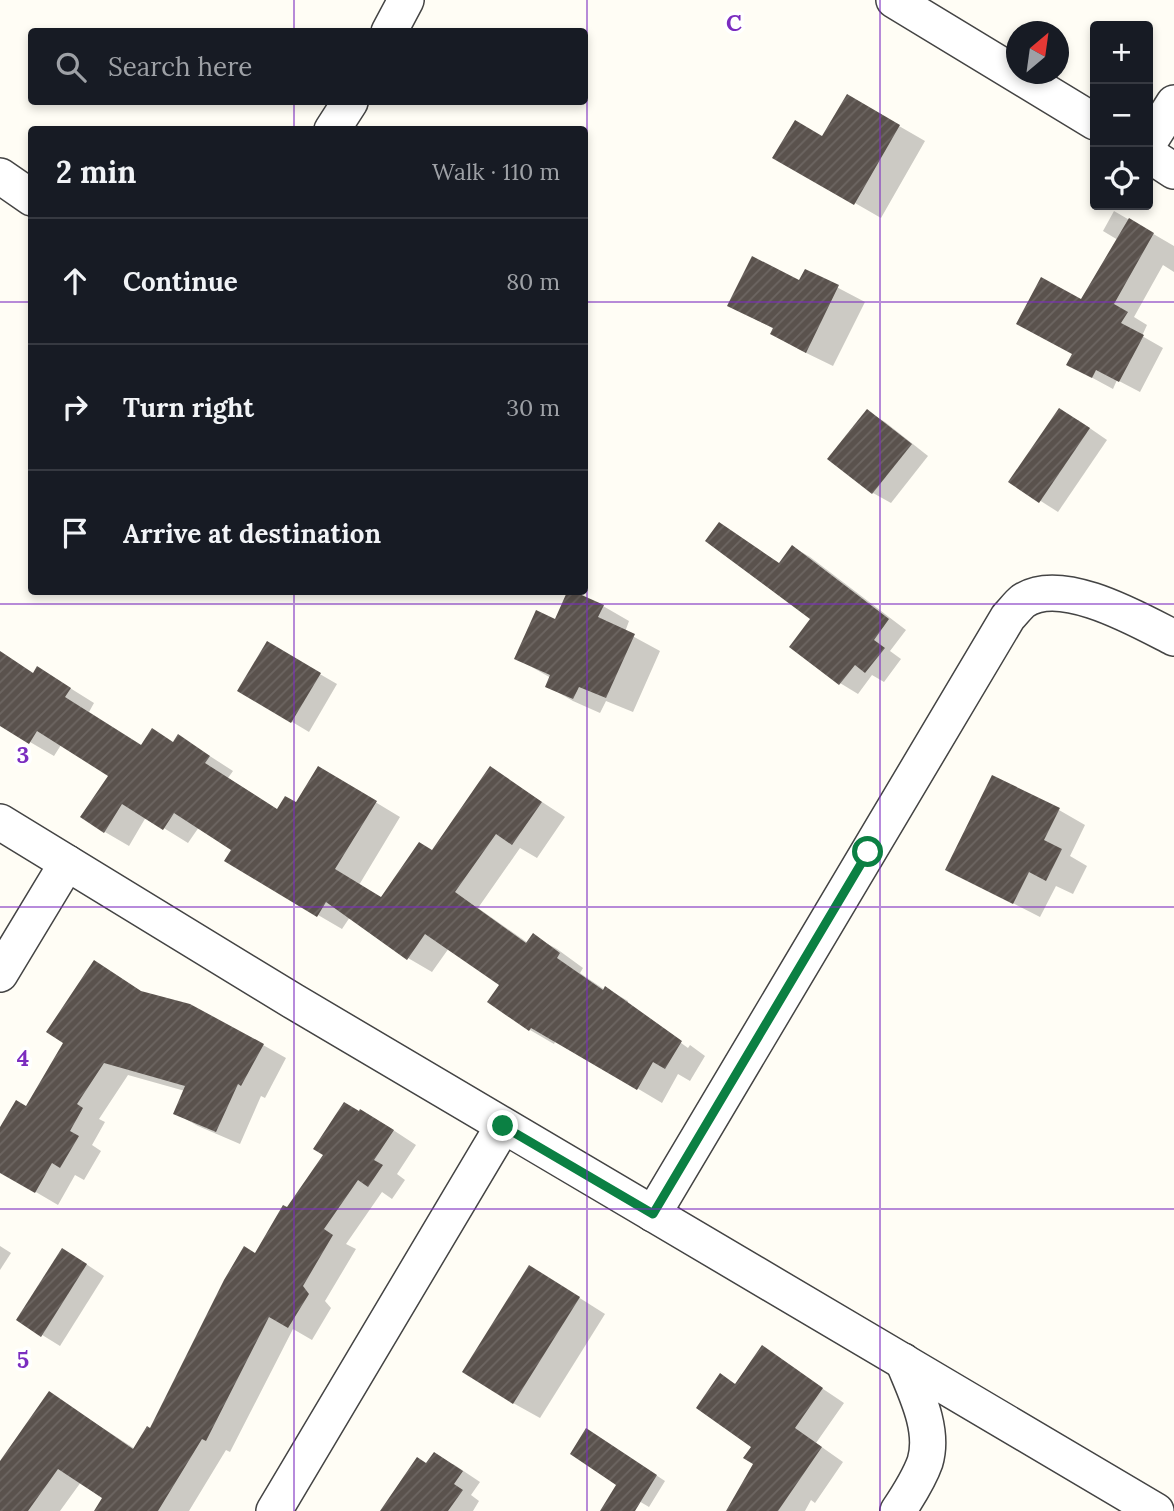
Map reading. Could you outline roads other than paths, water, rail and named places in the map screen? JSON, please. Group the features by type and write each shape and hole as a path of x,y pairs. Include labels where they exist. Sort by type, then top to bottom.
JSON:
{"street":[{"path":"391,28 406,0"},
{"path":"894,0 1090,119"},
{"path":"1153,136 1174,103"},
{"path":"334,126 347,105"},
{"path":"1153,157 1174,171"},
{"path":"0,176 28,195"},
{"path":"653,1214 1003,626 1023,601 1040,594 1072,596 1123,613 1174,638"},
{"path":"0,822 293,1001 1156,1511"},
{"path":"0,974 67,863"},
{"path":"274,1511 503,1126"},
{"path":"898,1511 925,1461 927,1436 920,1404 903,1361"}]}
